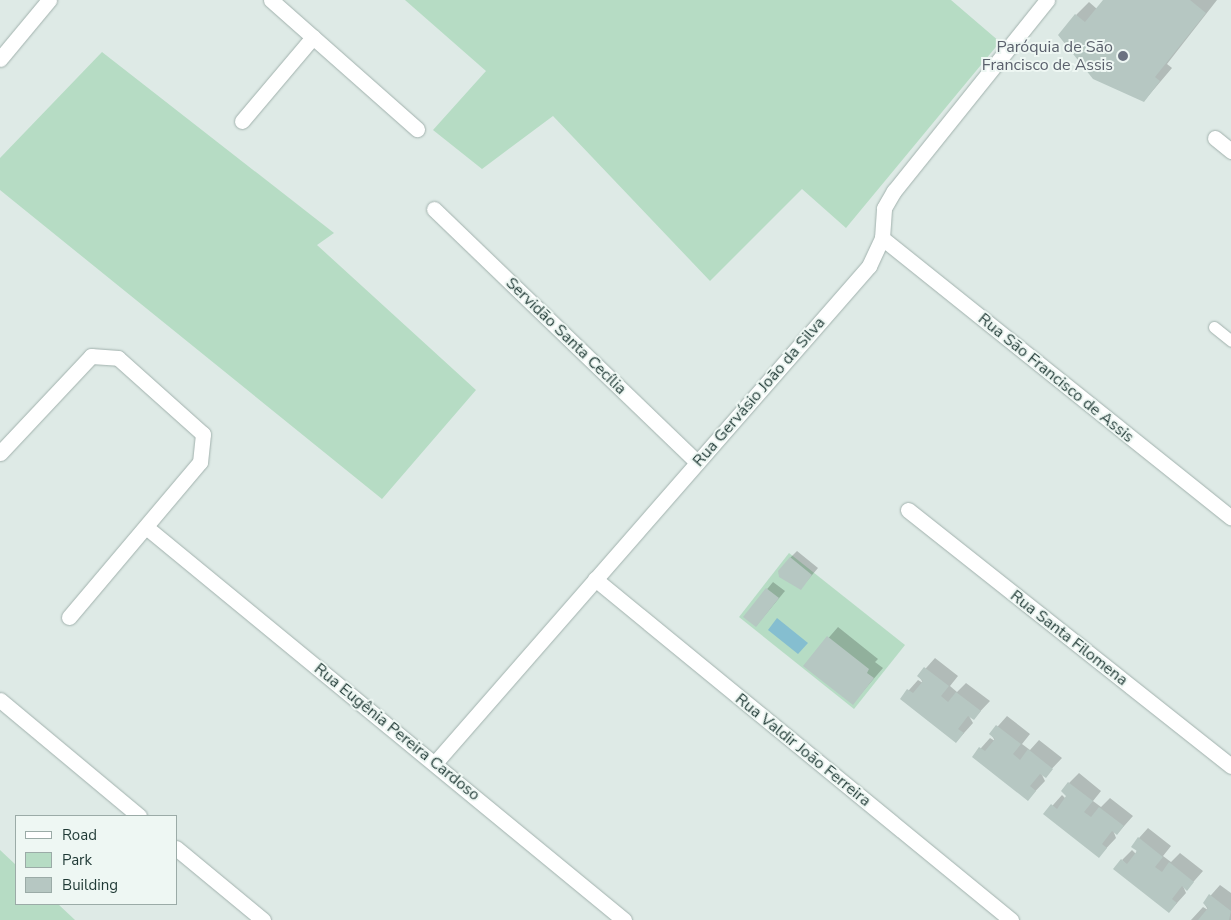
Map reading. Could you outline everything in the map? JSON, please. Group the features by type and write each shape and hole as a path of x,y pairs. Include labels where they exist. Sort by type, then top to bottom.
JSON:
{"street":[{"path":"0,58 49,0"},
{"path":"271,0 417,129"},
{"name":"Rua Gervásio João da Silva","path":"435,762 869,266 882,238 884,208 894,191 1047,0"},
{"path":"242,121 313,37"},
{"path":"1215,138 1231,151"},
{"name":"Servidão Santa Cecília","path":"434,209 697,462"},
{"name":"Rua São Francisco de Assis","path":"882,238 1231,518"},
{"path":"0,453 90,356 118,358 203,434 200,462 70,617"},
{"name":"Rua Santa Filomena","path":"908,510 1231,766"},
{"name":"Rua Eugênia Pereira Cardoso","path":"146,527 435,762 624,920"},
{"name":"Rua Valdir João Ferreira","path":"595,579 1011,920"},
{"path":"0,700 137,815"},
{"path":"178,850 263,920"}],"lane":[{"path":"1214,327 1231,341"}],"green space":[{"path":"405,0 951,0 1000,42 846,228 802,189 710,281 553,116 482,169 433,130 486,71"},
{"path":"102,52 334,233 317,245 476,390 382,499 0,190 0,158"},
{"path":"789,553 905,645 854,709 739,617"},
{"path":"0,850 15,864 15,905 59,905 75,920 0,920"}],"water":[{"path":"777,618 808,643 798,654 768,630"}],"building":[{"name":"Paróquia de São Francisco de Assis","path":"1103,0 1190,0 1206,13 1155,77 1160,81 1144,102 1093,79 1058,35 1075,14 1085,22"},
{"path":"790,557 812,575 801,590 779,577 778,571"},
{"path":"766,588 779,598 756,627 743,617"},
{"path":"827,636 869,669 867,673 874,678 853,705 803,666"},
{"path":"924,667 949,686 941,696 948,702 956,692 981,711 974,720 968,716 958,729 964,733 956,743 900,699 907,689 913,693 923,681 917,676"},
{"path":"996,725 1021,744 1013,754 1020,760 1028,749 1053,769 1046,778 1040,774 1030,786 1036,791 1028,801 972,757 979,747 985,751 995,739 989,734"},
{"path":"1068,782 1093,801 1084,812 1091,817 1099,807 1124,826 1117,835 1112,831 1102,844 1107,848 1099,858 1043,814 1051,804 1057,809 1066,796 1061,791"},
{"path":"1138,837 1163,857 1155,867 1162,872 1169,862 1194,882 1187,891 1182,886 1172,899 1177,903 1169,913 1113,869 1121,859 1127,864 1137,851 1131,847"},
{"path":"1209,894 1231,911 1229,920 1198,920 1208,908 1203,903"}],"place":[{"name":"Paróquia de São Francisco de Assis","path":"1123,56"}]}
